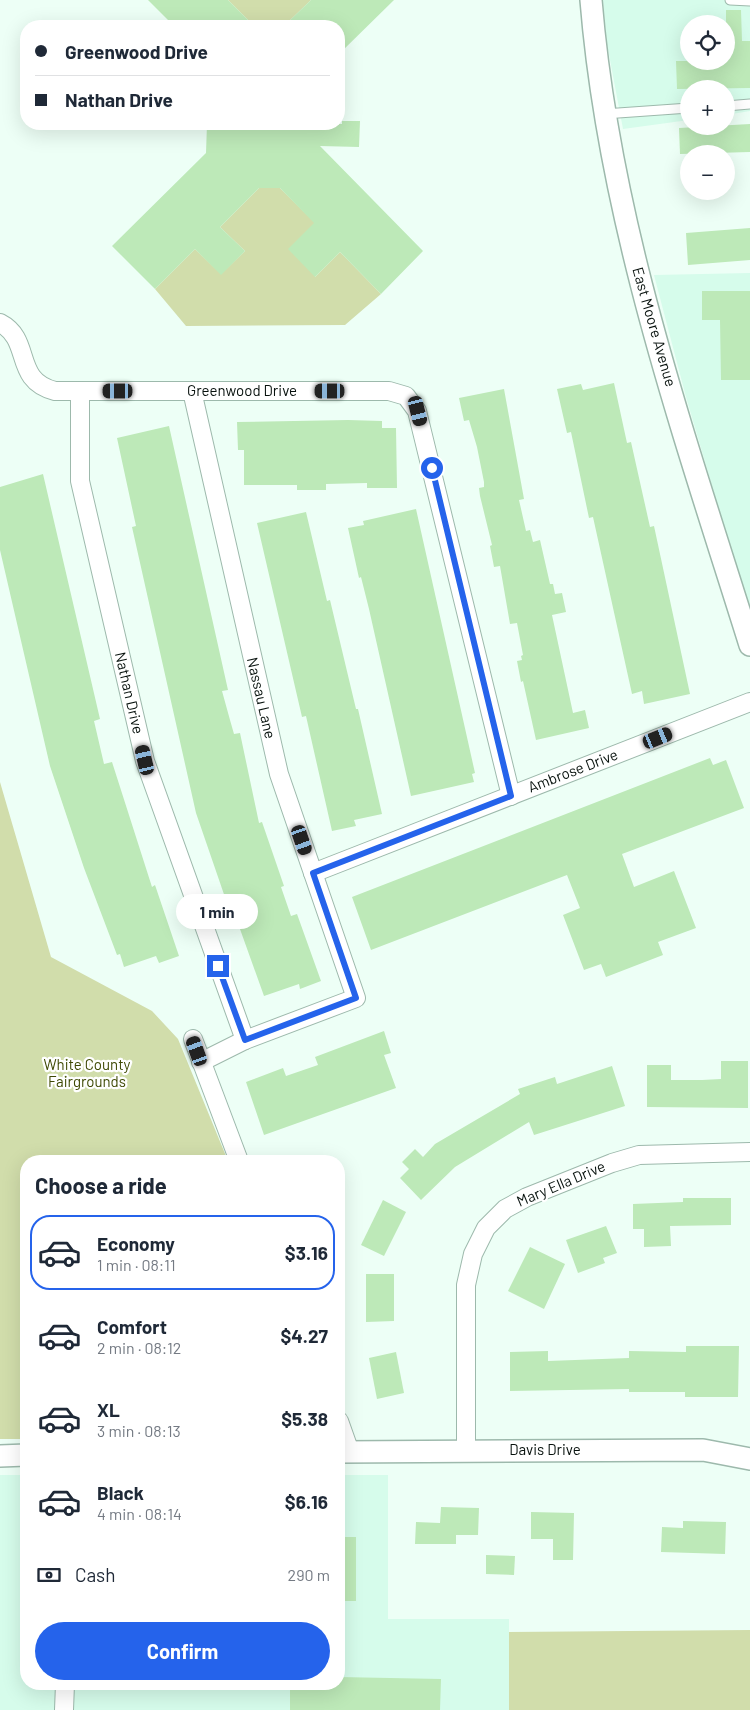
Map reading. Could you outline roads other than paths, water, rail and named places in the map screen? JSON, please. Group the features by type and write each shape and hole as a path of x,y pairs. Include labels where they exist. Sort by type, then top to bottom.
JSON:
{"street":[{"name":"East Moore Avenue","path":"591,0 604,114 628,235 685,438 750,645"},
{"name":"Greenwood Drive","path":"0,323 13,332 32,380 42,388 55,391 389,391 406,396 418,411 511,796"},
{"name":"Nassau Lane","path":"192,391 278,774 356,998 245,1040"},
{"name":"Nathan Drive","path":"80,392 80,481 145,760 245,1040"},
{"name":"Ambrose Drive","path":"313,873 750,702"},
{"path":"193,1039 237,1155"},
{"path":"201,1062 245,1040"},
{"name":"Mary Ella Drive","path":"466,1451 466,1285 473,1254 486,1228 498,1215 527,1197 612,1163 639,1155 750,1152"},
{"name":"Davis Drive","path":"345,1452 703,1450 750,1459"},
{"path":"0,1456 20,1455"},
{"path":"64,1710 65,1690"}],"lane":[{"path":"730,0 750,1"},
{"path":"735,105 750,104"},
{"path":"604,114 680,109"}],"park label":[{"name":"White County Fairgrounds","path":"87,1074"}]}
